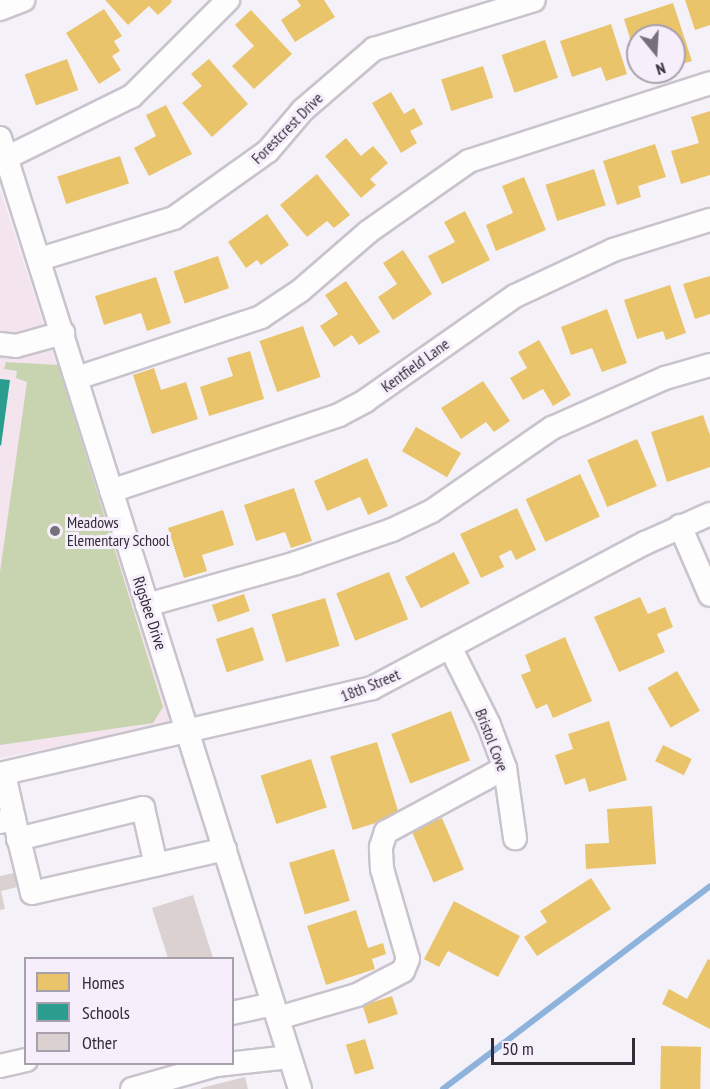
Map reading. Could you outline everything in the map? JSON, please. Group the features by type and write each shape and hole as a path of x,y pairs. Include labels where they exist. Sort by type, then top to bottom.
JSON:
{"street":[{"path":"0,9 23,0"},
{"path":"2,144 132,96 228,0"},
{"name":"Forestcrest Drive","path":"40,259 174,218 268,152 303,110 374,49 534,0"},
{"path":"77,378 261,317 300,291 368,232 469,161 710,83"},
{"name":"Rigsbee Drive","path":"2,144 300,1089"},
{"name":"Kentfield Lane","path":"111,491 339,415 365,401 474,321 523,291 613,250 710,220"},
{"path":"0,344 16,346 63,333"},
{"path":"147,605 296,563 392,530 432,511 552,428 665,378 710,365"},
{"name":"18th Street","path":"2,774 188,733 361,691 450,647 680,526 710,514"},
{"path":"680,526 710,595"},
{"name":"Bristol Cove","path":"450,647 489,725 505,768 515,838"},
{"path":"234,1013 275,1011 357,995 403,971 408,959 382,869 381,847 386,832 505,768"},
{"path":"2,774 11,827 32,893 225,849"},
{"path":"11,827 143,808 156,865"},
{"path":"234,1062 290,1057"},
{"path":"0,1066 24,1060"},
{"path":"132,1089 214,1065"}],"shaded area":[{"name":"Meadows Elementary School","path":"0,189 173,724 0,758"}],"green space":[{"name":"Meadows Elementary School","path":"6,362 58,365 163,707 153,723 0,745 0,572 27,382 16,378 17,371 4,369"}],"building: Homes":[{"path":"105,0 171,0 172,2 158,15 149,6 128,25"},
{"path":"297,0 324,0 335,17 295,42 281,20 301,6"},
{"path":"685,0 710,0 710,25 695,30"},
{"path":"673,3 680,24 626,25 624,19"},
{"path":"104,9 122,36 114,41 120,51 112,56 121,70 99,84 66,33"},
{"path":"251,10 292,54 254,89 232,66 254,46 235,25"},
{"path":"611,24 626,74 606,81 601,67 572,77 560,41"},
{"path":"545,40 558,78 515,93 502,55"},
{"path":"686,43 692,61 686,63"},
{"path":"67,59 78,90 36,105 25,74"},
{"path":"209,59 248,104 212,137 182,103 202,86 191,74"},
{"path":"483,66 493,97 451,111 441,80"},
{"path":"391,92 404,114 414,108 423,124 410,131 417,143 401,153 372,103"},
{"path":"166,105 192,154 149,176 134,148 156,136 146,115"},
{"path":"710,111 710,175 681,184 671,151 699,143 691,117"},
{"path":"346,138 361,156 373,146 388,163 370,179 376,185 361,198 325,156"},
{"path":"655,144 666,177 638,186 641,197 617,205 603,161"},
{"path":"120,156 129,184 66,204 57,176"},
{"path":"594,169 606,205 557,221 545,185"},
{"path":"317,174 350,215 334,228 327,221 307,237 280,205"},
{"path":"524,177 546,230 496,251 486,225 513,213 502,186"},
{"path":"465,211 490,260 442,284 428,256 455,242 444,222"},
{"path":"267,214 289,245 261,265 257,260 246,268 228,242"},
{"path":"403,250 432,294 393,320 378,297 397,284 383,263"},
{"path":"218,256 229,288 185,303 174,271"},
{"path":"710,276 710,314 695,319 683,284"},
{"path":"156,277 171,323 147,331 141,313 104,325 95,296"},
{"path":"346,281 380,332 359,345 352,335 334,347 320,326 338,314 325,295"},
{"path":"670,285 686,333 666,340 663,331 637,339 624,300"},
{"path":"607,309 627,363 602,372 592,348 571,355 561,327"},
{"path":"303,326 321,377 277,392 260,341"},
{"path":"539,340 571,395 553,406 543,389 523,400 510,378 527,368 518,352"},
{"path":"250,351 264,399 209,416 200,387 233,376 227,358"},
{"path":"154,368 161,390 186,382 198,419 152,434 133,375"},
{"path":"483,381 510,421 494,432 486,422 461,439 441,408"},
{"path":"703,415 710,435 710,467 667,482 651,432"},
{"path":"416,427 461,453 447,477 402,451"},
{"path":"637,439 657,486 607,507 587,460"},
{"path":"367,458 388,506 368,515 360,497 327,511 314,481"},
{"path":"580,474 600,517 545,542 526,499"},
{"path":"294,488 312,541 291,548 285,532 256,541 244,505"},
{"path":"517,508 536,550 516,560 511,550 499,556 504,567 481,578 460,534"},
{"path":"223,510 234,545 202,555 207,571 184,578 168,528"},
{"path":"454,552 470,583 421,608 405,577"},
{"path":"389,572 408,619 355,641 336,593"},
{"path":"244,594 250,611 218,622 212,605"},
{"path":"640,597 648,614 665,607 673,627 657,634 665,652 619,672 594,617"},
{"path":"325,598 340,646 286,662 271,614"},
{"path":"253,627 264,660 227,672 216,639"},
{"path":"565,637 592,701 553,718 547,704 536,709 521,675 531,671 525,655"},
{"path":"677,671 700,711 671,728 648,688"},
{"path":"451,711 470,760 410,783 391,734"},
{"path":"609,721 627,780 589,792 585,778 565,785 555,755 573,749 568,734"},
{"path":"377,742 400,816 353,830 330,756"},
{"path":"663,745 692,759 684,775 655,761"},
{"path":"311,759 327,808 276,824 261,775"},
{"path":"652,806 656,864 586,869 585,844 609,843 607,809"},
{"path":"442,818 464,870 434,882 412,831"},
{"path":"334,849 350,901 305,914 289,863"},
{"path":"591,878 611,909 537,956 524,937 547,922 540,911"},
{"path":"454,901 520,936 498,977 448,951 439,967 424,959"},
{"path":"356,910 368,948 383,943 386,954 372,959 375,969 326,985 307,926"},
{"path":"708,959 710,960 710,1029 662,1004 669,989 687,999"},
{"path":"392,996 398,1014 368,1024 363,1006"},
{"path":"365,1039 374,1069 355,1074 346,1045"},
{"path":"661,1046 701,1047 700,1089 660,1089"}],"building: Schools":[{"path":"0,379 10,380 1,446 0,445"}],"building: Other":[{"path":"14,873 17,887 1,891 5,909 0,910 0,876"},
{"path":"193,895 213,957 168,957 152,908"},
{"path":"245,1077 248,1089 201,1089 201,1088"}],"waterway":[{"path":"443,1089 710,886"}],"place":[{"name":"Meadows Elementary School","path":"55,531"}]}
